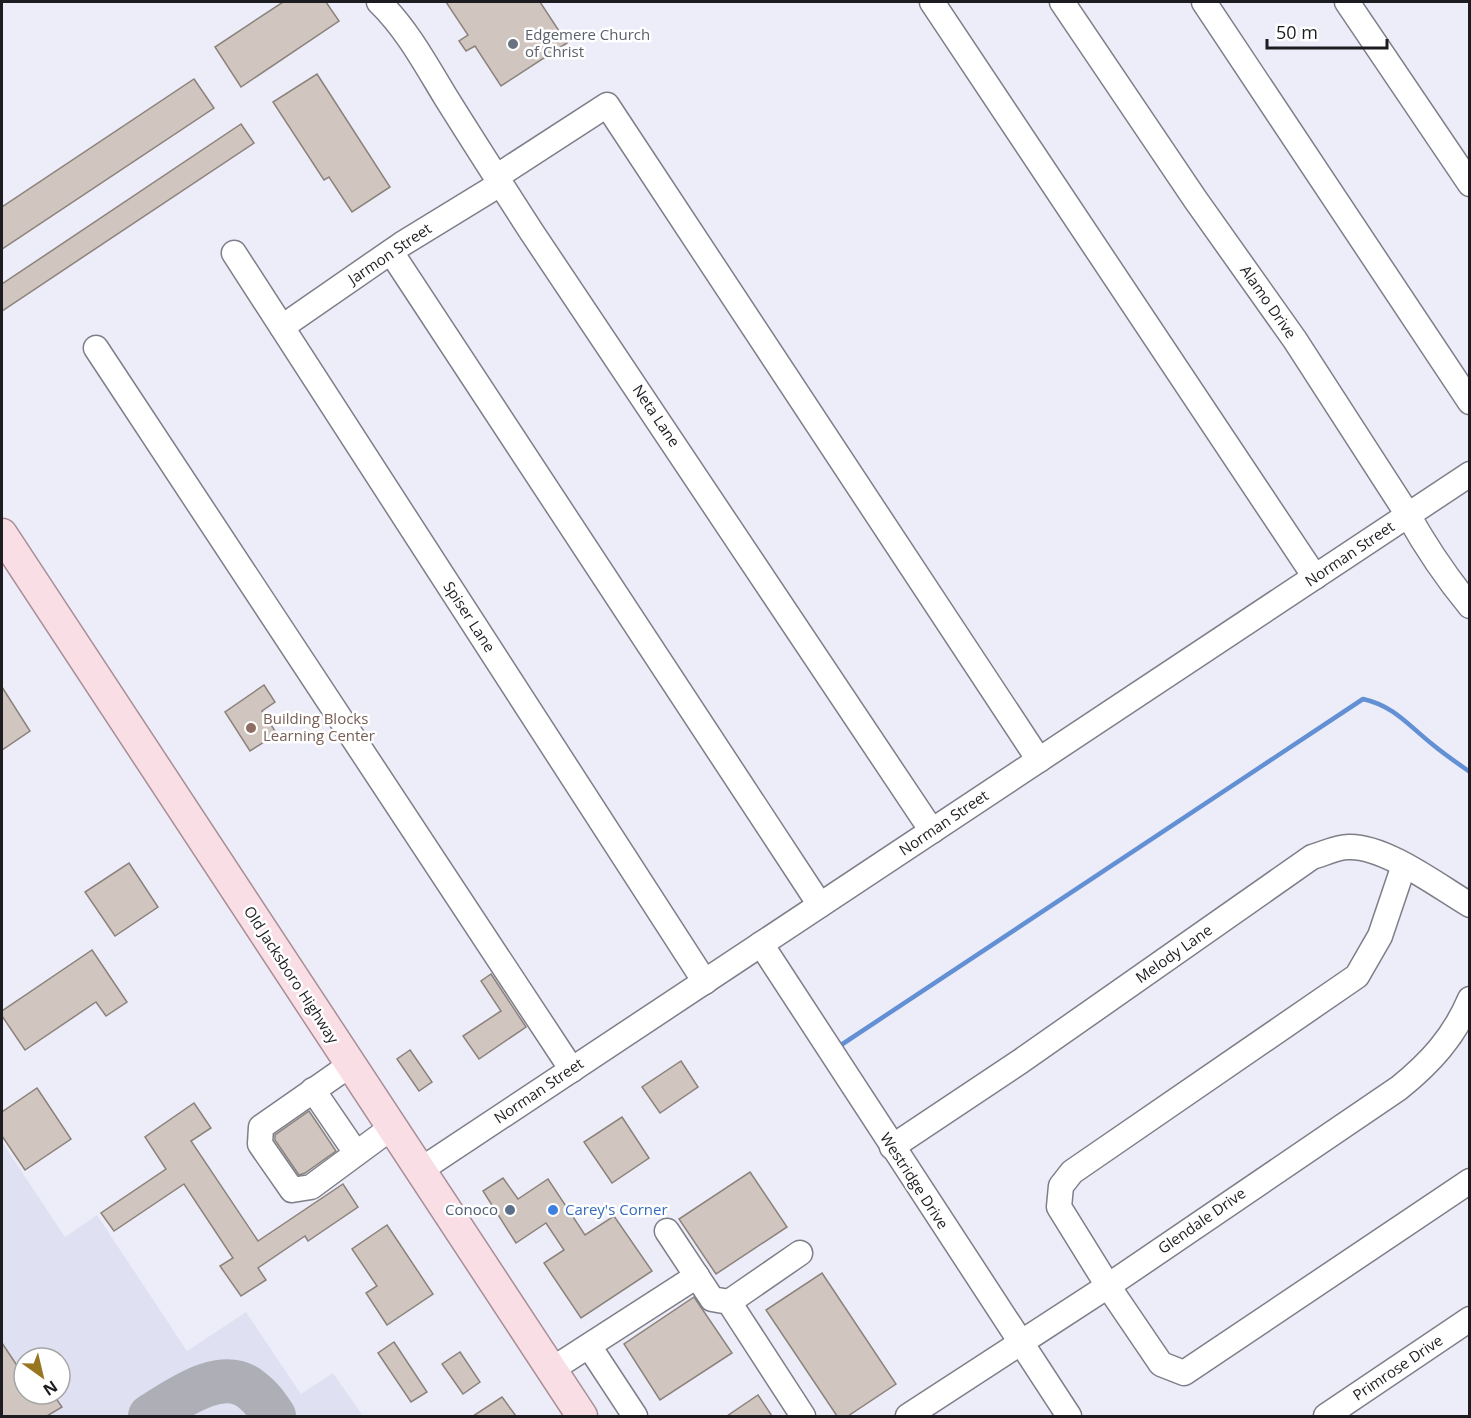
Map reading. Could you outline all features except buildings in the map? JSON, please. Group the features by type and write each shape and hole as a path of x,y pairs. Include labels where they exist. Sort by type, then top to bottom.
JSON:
{"main road":[{"name":"Old Jacksboro Highway","path":"2,534 582,1416"}],"street":[{"name":"Neta Lane","path":"379,2 419,54 498,180 705,489 819,666 932,831"},
{"path":"932,2 1315,577"},
{"name":"Alamo Drive","path":"1062,2 1195,199 1295,340 1437,562 1470,606"},
{"path":"1204,2 1470,402"},
{"path":"1347,2 1470,184"},
{"name":"Jarmon Street","path":"282,327 607,105 1039,760"},
{"path":"391,252 820,905"},
{"name":"Spiser Lane","path":"234,253 705,982"},
{"path":"96,348 572,1070"},
{"name":"Norman Street","path":"419,1171 1470,474"},
{"name":"Melody Lane","path":"892,1147 1021,1061 1312,857 1347,847 1373,849 1470,905"},
{"path":"1404,866 1380,936 1357,976 1072,1172 1061,1186 1059,1207 1108,1286 1161,1364 1184,1373 1470,1181"},
{"name":"Westridge Drive","path":"761,944 1069,1416"},
{"name":"Glendale Drive","path":"912,1415 1108,1286 1399,1088 1442,1048 1454,1031 1470,999"},
{"path":"350,1065 261,1126 260,1144 292,1190 311,1188 391,1128"},
{"path":"313,1090 356,1154"},
{"path":"667,1231 712,1299 729,1302 800,1253"},
{"path":"551,1370 697,1276"},
{"path":"729,1302 803,1416"},
{"name":"Primrose Drive","path":"1326,1416 1470,1319"},
{"path":"589,1346 635,1416"}],"shaded area":[{"path":"2,1142 65,1237 97,1215 187,1351 246,1312 301,1394 333,1373 363,1416 2,1416"}],"waterway":[{"path":"838,1047 1363,699 1392,711 1470,772"}],"taxiway":[{"path":"150,1416 200,1387 228,1381 241,1384 253,1391 274,1416"}],"place":[{"name":"Edgemere Church of Christ","path":"513,44"},
{"name":"Building Blocks Learning Center","path":"251,728"},
{"name":"Conoco","path":"510,1210"},
{"name":"Carey's Corner","path":"553,1210"}]}
